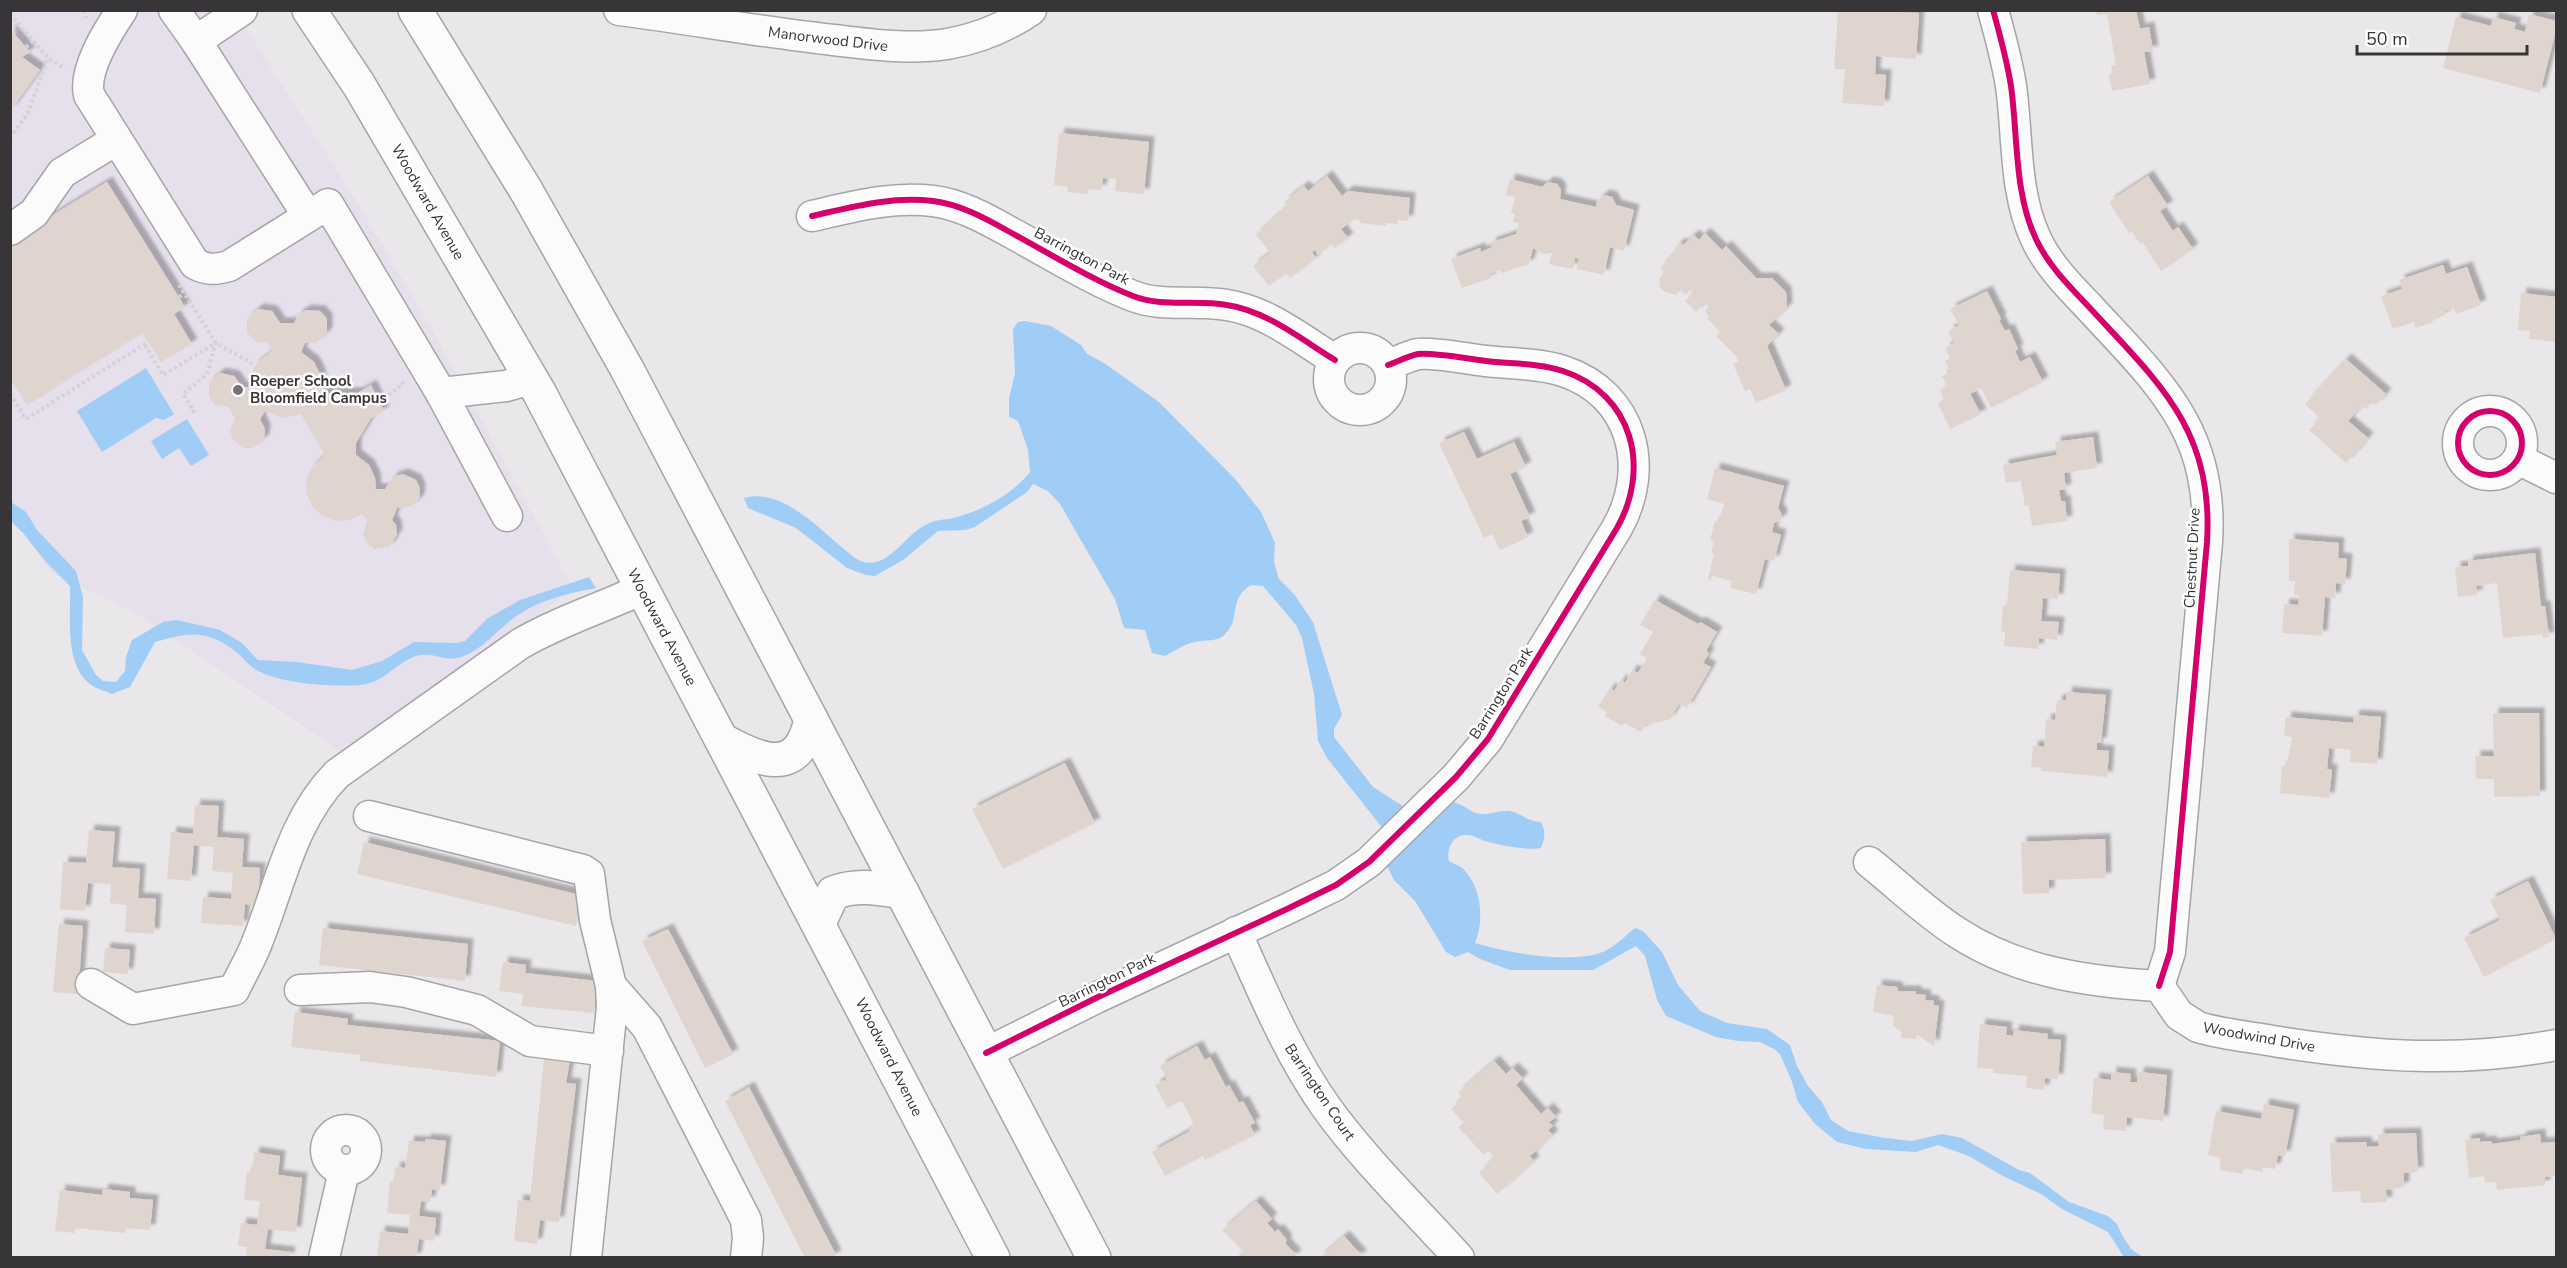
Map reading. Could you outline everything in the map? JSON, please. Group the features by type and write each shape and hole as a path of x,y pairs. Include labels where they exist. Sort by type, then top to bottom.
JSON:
{"main road":[{"name":"Woodward Avenue","path":"309,10 359,85 531,379 993,1257"},
{"path":"426,14 583,290 674,456 1094,1257"},
{"path":"722,740 760,759 783,759 796,751 806,737 811,718"},
{"path":"819,923 833,893 849,887 902,892"}],"street":[{"path":"122,10 89,72 88,95 187,256 195,264 205,269 216,270 229,266 328,204 441,393 507,516"},
{"path":"174,10 308,216"},
{"path":"196,41 242,10"},
{"name":"Manorwood Drive","path":"619,10 792,35 912,47 948,44 970,39 999,28 1031,10"},
{"name":"Chestnut Drive","path":"1993,10 2010,86 2025,207 2036,240 2064,280 2161,385 2187,429 2206,489 2207,542 2170,952 2158,986"},
{"path":"10,230 34,213 62,173 116,140"},
{"name":"Barrington Park","path":"812,216 880,201 922,200 949,204 986,219 1134,296 1167,304 1210,303 1243,309 1267,318 1335,360"},
{"path":"1358,348 1376,352 1388,365 1391,383 1383,400 1366,409 1357,410 1340,402 1330,387 1331,369 1335,360 1342,354 1358,348"},
{"name":"Barrington Park","path":"986,1053 1096,998 1335,885 1369,862 1456,777 1498,724 1626,512 1634,483 1633,449 1626,428 1613,405 1591,385 1562,371 1418,354 1388,365"},
{"path":"441,393 506,386 531,379"},
{"path":"2518,459 2556,478"},
{"path":"91,984 133,1009 234,990 258,941 291,844 315,799 337,774 520,644 542,631 601,609 642,588"},
{"path":"369,816 583,870 589,874 595,920 611,986 612,1007 586,1257"},
{"path":"1869,862 1955,932 2017,964 2073,977 2158,986"},
{"name":"Barrington Court","path":"1236,932 1276,1023 1294,1057 1325,1105 1360,1151 1459,1257"},
{"path":"611,986 647,1027 746,1220 748,1238 746,1257"},
{"name":"Woodwind Drive","path":"2158,986 2179,1015 2198,1027 2351,1053 2456,1057 2500,1054 2556,1045"},
{"path":"300,990 370,987 406,992 477,1010 530,1041 608,1051"},
{"path":"324,1257 344,1171"}],"path":[{"path":"10,15 48,58 68,70 89,72"},
{"path":"26,47 33,41"},
{"path":"10,138 28,113 48,58"},
{"path":"179,297 184,294"},
{"path":"10,394 26,419 146,344 163,375 216,343 207,374 183,394 194,411 190,412"},
{"path":"380,402 404,384 398,374"}],"shaded area":[{"name":"Roeper School Bloomfield Campus","path":"10,11 235,11 359,205 433,331 573,588 356,762 136,613 51,572 11,514"}],"water":[{"path":"1025,321 1051,326 1081,345 1087,354 1104,363 1159,402 1236,480 1261,512 1275,543 1274,562 1279,579 1294,594 1313,622 1342,715 1334,729 1334,737 1373,787 1406,808 1453,797 1455,803 1477,813 1510,811 1541,822 1544,835 1541,848 1505,846 1467,835 1458,837 1452,843 1448,856 1449,861 1464,869 1471,878 1478,896 1480,925 1475,943 1522,954 1576,957 1605,951 1635,928 1643,931 1662,952 1678,985 1700,1011 1727,1023 1767,1029 1790,1045 1797,1066 1808,1086 1822,1102 1831,1120 1848,1131 1885,1138 1912,1141 1942,1134 1962,1138 2019,1170 2030,1173 2069,1202 2108,1216 2117,1224 2132,1250 2143,1257 2124,1257 2108,1232 2062,1209 2041,1194 1999,1174 1969,1156 1938,1145 1916,1152 1866,1149 1837,1142 1815,1124 1798,1102 1780,1054 1774,1049 1760,1042 1716,1037 1666,1016 1657,1000 1645,956 1636,946 1593,970 1510,970 1468,952 1455,957 1446,952 1415,901 1394,880 1385,862 1384,830 1327,758 1318,741 1314,694 1302,638 1296,625 1263,586 1251,585 1244,590 1237,602 1233,621 1223,636 1191,643 1165,656 1152,653 1145,630 1124,628 1115,599 1060,504 1048,491 1033,484 1027,492 975,527 965,530 938,531 903,560 875,576 847,568 796,528 748,508 744,498 757,496 783,503 808,518 855,558 870,563 887,557 927,524 967,514 1006,494 1030,472 1028,450 1018,421 1009,417 1009,398 1015,374 1013,329 1018,322"},
{"path":"146,368 174,414 164,420 156,418 102,452 77,411"},
{"path":"187,419 209,455 191,466 179,448 162,459 151,441"},
{"path":"11,502 26,512 37,530 76,571 83,597 82,650 96,675 103,681 116,682 125,671 126,657 132,640 163,622 177,620 220,630 242,643 258,660 297,662 352,670 382,661 414,642 457,643 465,641 488,618 520,600 589,577 596,588 562,596 520,613 489,640 464,656 449,658 430,655 416,656 380,679 367,684 322,685 279,679 256,670 236,652 216,639 188,635 155,642 130,687 112,694 92,686 76,664 71,638 70,586 11,521"}],"building":[{"path":"1838,10 1919,13 1916,59 1876,56 1875,74 1886,75 1884,106 1842,103 1845,69 1834,69"},
{"path":"2096,10 2136,10 2140,29 2149,27 2153,51 2144,52 2150,84 2112,91 2109,74 2112,73 2111,66 2116,65 2107,14 2097,15"},
{"path":"2529,14 2556,21 2556,31 2540,93 2443,68 2456,17 2491,26 2493,17 2516,23 2514,29 2525,32"},
{"path":"10,29 30,52 22,57 40,70 10,111"},
{"path":"1059,133 1149,142 1144,194 1115,191 1116,179 1103,178 1101,190 1088,189 1088,194 1067,192 1068,187 1054,185"},
{"path":"1327,176 1342,196 1348,191 1410,198 1408,221 1398,220 1398,224 1386,223 1386,226 1360,223 1360,220 1354,219 1341,229 1348,238 1335,248 1331,244 1318,255 1315,250 1312,252 1316,258 1290,278 1286,273 1269,286 1253,266 1270,253 1256,235 1288,206 1284,202 1304,186 1308,191"},
{"path":"2148,176 2168,206 2160,211 2173,231 2178,227 2193,249 2161,271 2142,242 2140,244 2132,232 2129,233 2109,202"},
{"path":"1510,179 1542,187 1548,182 1557,184 1561,190 1560,199 1596,207 1597,201 1604,195 1612,197 1616,205 1634,210 1624,251 1610,247 1604,275 1577,269 1579,259 1575,258 1573,269 1549,264 1552,253 1544,254 1533,248 1529,264 1501,273 1500,270 1489,274 1491,278 1462,288 1451,259 1480,248 1481,252 1492,247 1490,243 1516,234 1519,223 1513,222 1515,214 1511,213 1515,197 1506,195"},
{"path":"107,182 185,307 174,314 192,344 161,362 142,333 27,405 10,378 10,241"},
{"path":"1705,233 1722,250 1726,246 1756,278 1772,278 1786,292 1787,308 1769,325 1779,334 1767,346 1786,390 1756,403 1750,389 1745,391 1733,364 1739,362 1738,358 1716,336 1720,332 1707,318 1709,316 1705,311 1709,307 1705,303 1696,312 1685,301 1694,292 1691,289 1686,295 1681,290 1676,295 1660,288 1659,278 1665,272 1660,268 1676,252 1674,249 1680,243 1683,245 1694,235 1699,240"},
{"path":"2443,265 2446,274 2467,267 2481,305 2456,314 2454,308 2444,311 2446,315 2416,328 2414,322 2393,329 2381,296 2402,289 2399,280"},
{"path":"1987,291 2005,331 2009,329 2018,349 2015,351 2020,362 2030,357 2043,382 1991,408 1981,388 1970,394 1981,414 1950,429 1938,403 1945,399 1940,390 1947,386 1942,376 1950,372 1945,361 1950,358 1945,348 1954,343 1948,331 1959,325 1950,309"},
{"path":"2521,293 2556,297 2556,342 2529,339 2530,331 2518,330"},
{"path":"258,309 272,311 280,323 294,323 298,315 306,310 320,311 327,319 327,333 316,343 305,343 301,352 314,362 320,374 321,388 329,393 358,393 371,385 384,411 371,418 356,443 356,455 369,465 375,478 376,489 385,489 393,477 403,474 416,480 420,489 419,499 412,506 397,508 392,520 396,525 397,534 389,547 375,549 367,543 363,535 367,521 362,514 350,520 336,521 323,516 313,507 307,495 306,481 311,468 325,456 301,414 281,418 265,411 260,419 265,429 264,439 253,448 243,448 232,439 230,429 235,419 229,407 215,405 209,397 209,383 220,373 234,376 242,387 251,387 255,365 272,351 268,342 258,343 247,333 247,319"},
{"path":"2346,359 2386,394 2376,405 2372,401 2366,409 2362,405 2348,421 2368,438 2346,463 2309,430 2320,418 2305,404"},
{"path":"1464,432 1477,459 1514,442 1526,467 1510,474 1530,517 1521,521 1528,537 1500,550 1492,534 1484,538 1439,443"},
{"path":"2093,437 2097,468 2064,473 2066,490 2059,490 2061,501 2065,501 2067,521 2032,526 2029,505 2025,506 2021,481 2006,483 2003,465 2057,455 2055,442"},
{"path":"1715,468 1784,486 1778,508 1782,515 1781,520 1774,523 1772,532 1781,535 1774,561 1765,559 1756,594 1730,588 1732,581 1712,576 1711,580 1708,579 1714,554 1711,553 1714,541 1710,540 1715,521 1719,522 1724,504 1707,499"},
{"path":"2289,539 2339,543 2338,558 2347,559 2345,584 2336,583 2335,598 2325,597 2322,636 2282,633 2284,604 2298,605 2299,595 2294,595 2295,581 2289,581"},
{"path":"2535,553 2541,606 2545,606 2549,637 2543,638 2542,634 2503,638 2497,583 2476,586 2477,595 2458,597 2455,567 2468,566 2468,561"},
{"path":"2010,570 2060,574 2058,599 2043,598 2041,621 2059,622 2057,640 2039,638 2038,649 2004,646 2005,632 2001,631 2003,605 2007,606"},
{"path":"1655,600 1717,632 1706,651 1709,653 1703,663 1711,667 1687,708 1679,704 1670,719 1646,725 1641,732 1624,723 1622,726 1605,716 1607,712 1598,707 1610,688 1614,691 1621,680 1625,683 1632,670 1638,673 1647,658 1640,654 1653,632 1640,625"},
{"path":"2067,692 2106,695 2101,743 2097,743 2097,750 2109,751 2107,777 2041,771 2042,768 2031,767 2033,746 2044,747 2046,719 2055,720 2057,700 2066,700"},
{"path":"2493,713 2539,713 2540,796 2494,797 2494,779 2476,779 2475,756 2494,756"},
{"path":"2354,715 2381,717 2377,764 2350,762 2351,750 2329,748 2327,769 2332,770 2329,798 2280,793 2282,766 2287,766 2292,737 2284,736 2286,717 2353,723"},
{"path":"1065,763 1095,823 1003,869 972,809"},
{"path":"195,805 219,806 217,837 244,839 242,867 260,868 258,906 245,904 243,926 201,923 203,897 231,899 233,873 212,871 214,847 194,845 191,881 167,879 171,832 193,834"},
{"path":"89,830 115,832 112,867 140,869 138,898 156,899 154,934 125,932 127,905 110,903 111,884 88,883 85,911 60,909 63,862 86,863"},
{"path":"2105,839 2106,878 2049,880 2049,893 2023,894 2021,842"},
{"path":"364,842 584,896 576,926 357,874"},
{"path":"2528,881 2556,939 2484,977 2464,938 2500,920 2490,900"},
{"path":"59,924 83,926 78,994 53,992"},
{"path":"323,928 468,944 465,981 319,965"},
{"path":"668,929 733,1054 705,1068 642,941"},
{"path":"105,948 130,950 128,974 103,972"},
{"path":"503,962 526,965 525,973 597,981 594,1013 521,1006 523,994 499,991"},
{"path":"1877,985 1897,987 1898,991 1916,991 1916,994 1926,995 1925,1000 1934,1001 1934,1005 1939,1006 1934,1046 1916,1034 1916,1039 1901,1038 1902,1032 1893,1026 1894,1016 1873,1012"},
{"path":"295,1012 348,1019 347,1025 500,1041 496,1077 360,1061 360,1055 291,1047"},
{"path":"1980,1024 2007,1027 2006,1035 2013,1036 2014,1030 2048,1034 2047,1039 2061,1040 2058,1079 2045,1078 2044,1090 2026,1088 2027,1076 1993,1073 1994,1069 1977,1068"},
{"path":"1197,1046 1205,1060 1210,1057 1226,1087 1229,1085 1239,1103 1243,1101 1255,1123 1250,1125 1255,1135 1205,1160 1203,1156 1165,1176 1152,1152 1190,1131 1188,1127 1194,1124 1182,1101 1167,1108 1155,1085 1167,1079 1160,1066"},
{"path":"544,1057 570,1059 566,1083 576,1084 559,1222 540,1220 537,1244 514,1241 518,1200 530,1201"},
{"path":"1494,1061 1506,1074 1513,1068 1523,1078 1516,1085 1541,1114 1548,1108 1556,1117 1549,1122 1553,1126 1548,1130 1553,1135 1530,1156 1534,1161 1497,1194 1479,1173 1495,1158 1489,1151 1484,1155 1458,1127 1464,1123 1451,1109 1463,1098 1458,1093"},
{"path":"2111,1072 2131,1074 2130,1082 2137,1082 2139,1072 2167,1075 2163,1121 2127,1117 2126,1131 2103,1129 2104,1115 2091,1113 2094,1078 2111,1080"},
{"path":"749,1087 836,1255 832,1258 805,1258 725,1101"},
{"path":"2264,1104 2294,1110 2285,1156 2278,1155 2275,1169 2263,1167 2262,1172 2244,1168 2242,1174 2220,1170 2220,1157 2208,1155 2216,1111 2261,1119"},
{"path":"2416,1133 2418,1172 2404,1173 2404,1187 2386,1190 2387,1202 2361,1203 2360,1191 2332,1192 2330,1143 2366,1142 2367,1147 2379,1146 2378,1134"},
{"path":"2540,1134 2541,1143 2556,1142 2556,1176 2545,1177 2545,1185 2497,1190 2496,1182 2485,1183 2484,1176 2469,1178 2465,1140 2480,1138 2480,1142 2491,1141 2492,1144 2521,1140 2520,1137"},
{"path":"426,1139 446,1141 440,1190 432,1189 430,1202 421,1201 419,1216 436,1218 434,1241 419,1239 416,1258 377,1258 380,1231 408,1234 410,1215 387,1213 390,1181 394,1182 395,1167 405,1168 409,1141 425,1142"},
{"path":"254,1152 280,1156 278,1175 302,1178 296,1232 268,1229 265,1249 290,1252 289,1258 246,1258 247,1247 238,1246 241,1223 257,1225 260,1201 244,1200 247,1172 252,1173"},
{"path":"103,1189 130,1192 130,1198 153,1200 150,1230 126,1228 125,1233 75,1228 75,1233 55,1231 60,1190 102,1195"},
{"path":"1256,1201 1272,1219 1267,1223 1275,1232 1278,1229 1287,1240 1285,1243 1296,1255 1293,1258 1236,1258 1243,1251 1222,1230"},
{"path":"1344,1236 1361,1255 1359,1258 1319,1258"}],"cycle path":[{"path":"1993,10 2011,86 2020,184 2036,239 2059,275 2138,360 2177,411 2191,438 2201,469 2207,503 2207,542 2170,952 2159,986"},
{"path":"812,216 872,203 902,200 933,201 952,205 981,217 1085,274 1133,296 1156,302 1215,303 1242,308 1284,327 1335,360"},
{"path":"986,1053 1096,998 1336,885 1369,862 1456,777 1488,739 1617,528 1627,505 1633,481 1633,458 1629,436 1620,415 1606,397 1587,382 1563,371 1544,366 1433,354 1418,354 1388,365"},
{"path":"2484,411 2496,411 2513,420 2520,431 2522,443 2520,455 2513,466 2496,475 2484,475 2472,470 2463,461 2458,449 2458,437 2463,425 2472,416 2484,411"}],"place":[{"name":"Roeper School Bloomfield Campus","path":"238,390"}]}
